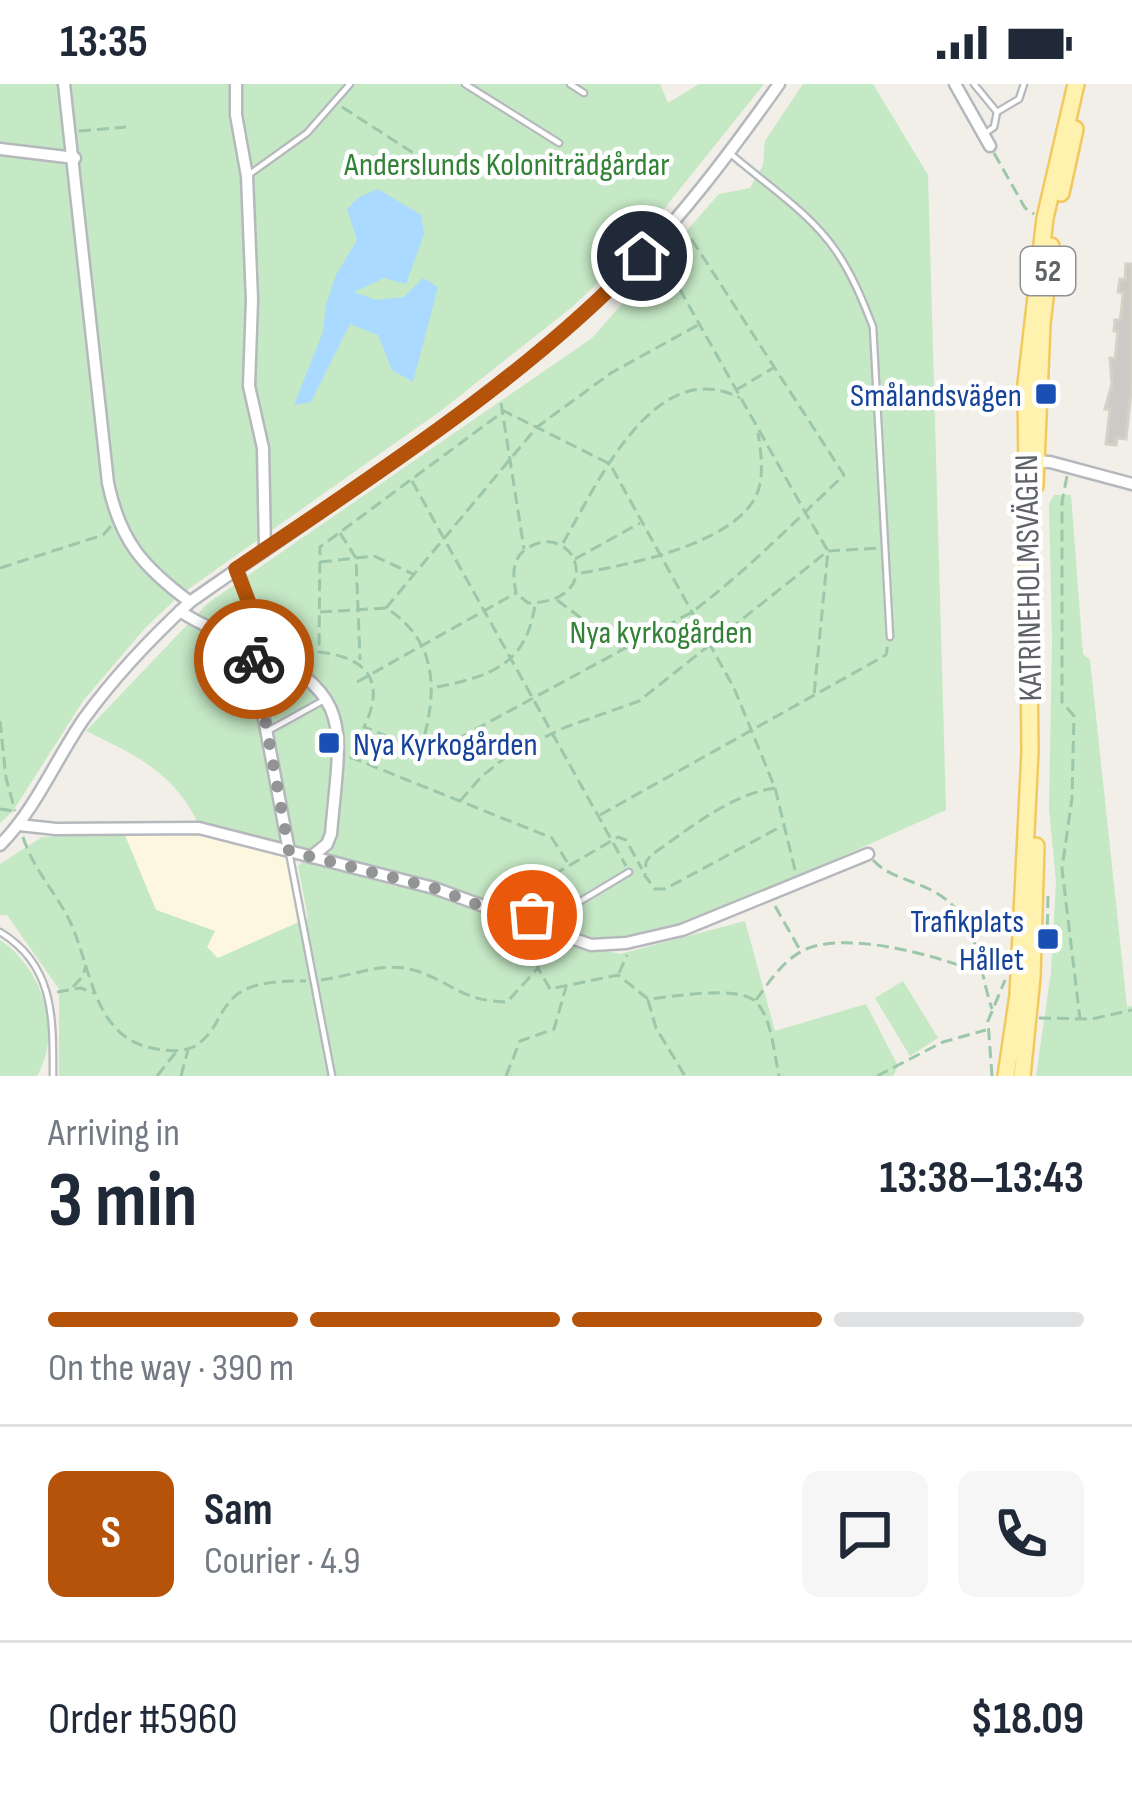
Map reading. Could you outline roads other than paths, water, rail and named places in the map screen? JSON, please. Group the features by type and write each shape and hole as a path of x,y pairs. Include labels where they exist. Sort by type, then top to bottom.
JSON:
{"main road":[{"name":"KATRINEHOLMSVÄGEN","path":"1022,1076 1032,977 1037,834 1028,354 1045,218 1076,84"},
{"name":"KATRINEHOLMSVÄGEN","path":"1006,1076 1018,995 1030,751 1030,461 1048,272 1085,84"}],"street":[{"path":"64,84 116,520 148,566 190,602"},
{"path":"236,84 236,115 247,176 252,299 249,386 263,448 265,550"},
{"path":"0,844 118,674 180,611 451,417 583,314 642,256 779,84"},
{"path":"955,84 987,140"},
{"path":"0,149 75,158"},
{"path":"1030,461 1132,484"},
{"path":"236,569 249,603 252,646 289,851"},
{"path":"180,611 200,625 302,671 328,698 338,753 331,834 311,857"},
{"path":"17,818 56,829 185,828 289,851 434,888 591,945 626,943 682,929 868,854"}],"lane":[{"path":"247,176 307,133 350,84"},
{"path":"465,84 559,143"},
{"path":"570,84 584,93"},
{"path":"974,84 997,112"},
{"path":"987,140 997,112 1019,99 1024,84"},
{"path":"728,152 805,216 835,248 873,327 890,637"},
{"path":"266,732 328,698"},
{"path":"289,851 332,1076"},
{"path":"499,913 559,914 629,872"},
{"path":"0,932 26,952 44,979 49,993 53,1076"}],"water":[{"path":"378,189 421,215 424,234 406,284 384,278 354,292 376,300 404,297 423,278 438,287 413,382 392,370 378,335 350,324 311,402 294,405 323,332 336,275 357,240 347,209"}],"place":[{"name":"Smålandsvägen","path":"1046,394"},
{"name":"Nya Kyrkogården","path":"329,743"},
{"name":"Trafikplats Hållet","path":"1048,939"}],"park label":[{"name":"Anderslunds Koloniträdgårdar","path":"507,163"},
{"name":"Nya kyrkogården","path":"661,631"}]}
